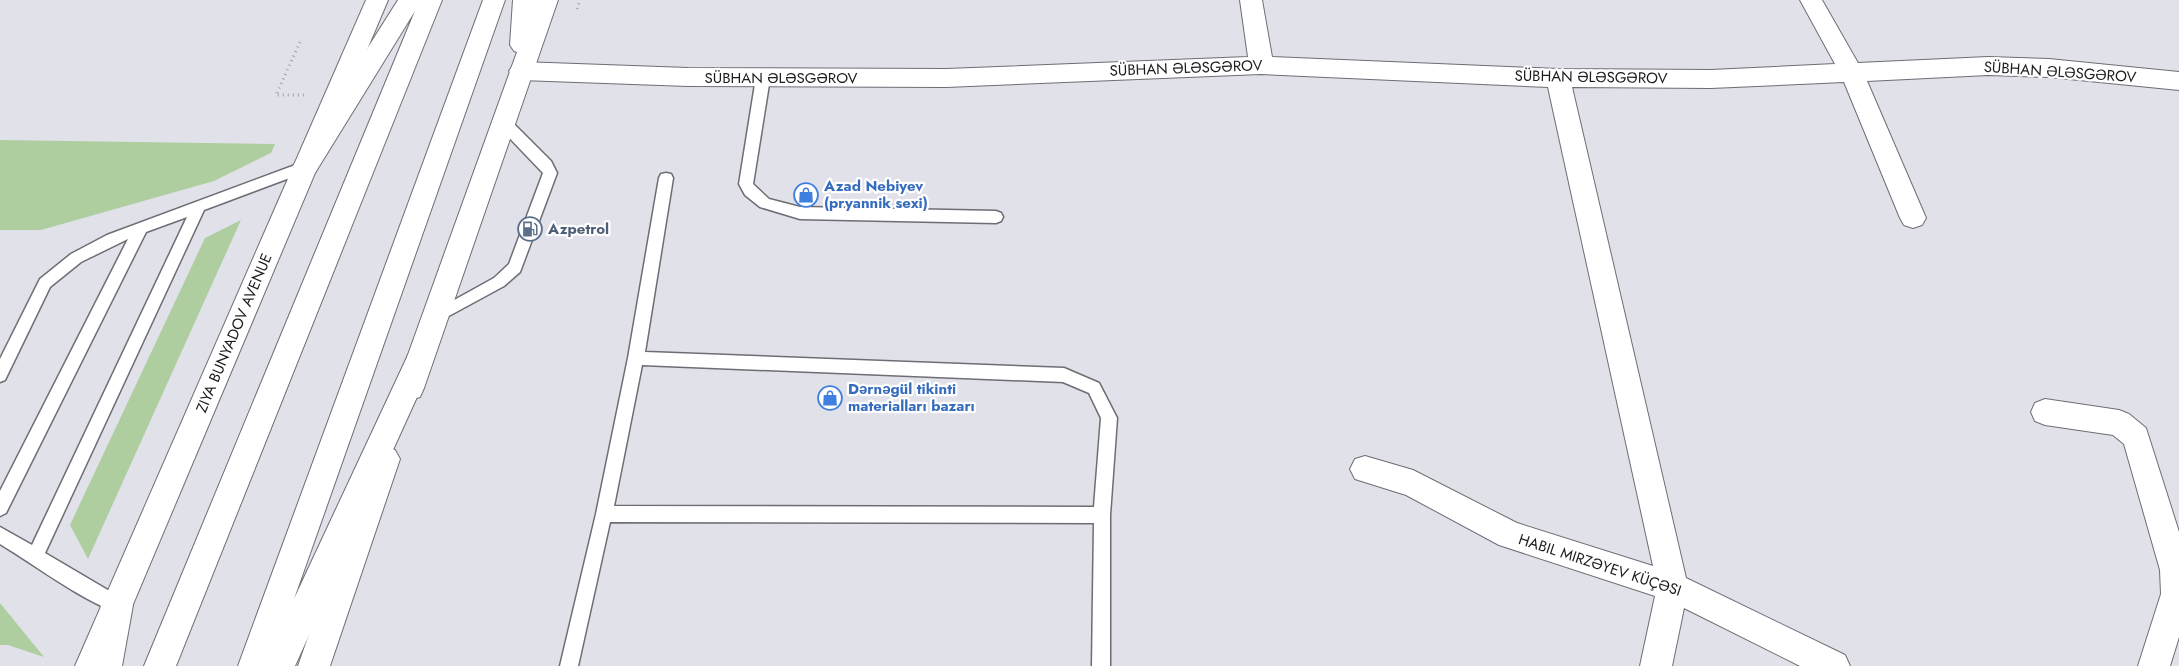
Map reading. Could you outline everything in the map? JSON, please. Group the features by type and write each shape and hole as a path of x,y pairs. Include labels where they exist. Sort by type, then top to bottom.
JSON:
{"main road":[{"name":"ZIYA BUNYADOV AVENUE","path":"91,666 377,0"},
{"path":"306,166 410,0"},
{"path":"160,666 431,0"},
{"path":"254,666 494,0"},
{"path":"521,72 524,0"},
{"path":"314,666 434,318 547,0"},
{"path":"1251,0 1261,65"},
{"path":"1810,0 1852,73 1913,218"},
{"name":"SÜBHAN ƏLƏSGƏROV","path":"521,72 763,78 946,78 1261,65 1558,78 1710,79 1988,66 2049,68 2179,81"},
{"path":"1558,78 1674,586 1656,666"},
{"path":"279,666 418,364"},
{"path":"2045,412 2119,423 2128,428 2136,437 2175,570 2177,594 2154,666"},
{"name":"HABIL MIRZƏYEV KÜÇƏSI","path":"1365,469 1413,484 1510,535 1674,586 1834,666"},
{"path":"106,666 118,605"}],"lane":[{"path":"763,78 746,184 750,191 765,203 800,213 996,217"},
{"path":"434,318 499,282 515,268 550,173 546,165 503,122"},
{"path":"0,375 45,283 76,258 112,239 306,166"},
{"path":"569,666 604,514 636,358 666,178"},
{"path":"35,556 199,206"},
{"path":"0,508 141,228"},
{"path":"636,358 1064,375 1094,388 1109,418 1102,515 1100,666"},
{"path":"604,514 1102,515"},
{"path":"0,536 35,556 84,589 118,605"}],"path":[{"path":"276,95 300,42"}],"green space":[{"path":"0,140 275,144 271,153 214,181 41,230 0,230"},
{"path":"241,220 88,559 70,525 205,238"},
{"path":"0,603 44,657 8,645 0,645"}],"place":[{"name":"Azad Nebiyev (pryannik sexi)","path":"806,195"},
{"name":"Azpetrol","path":"530,229"},
{"name":"Dərnəgül tikinti materialları bazarı","path":"830,398"}]}
